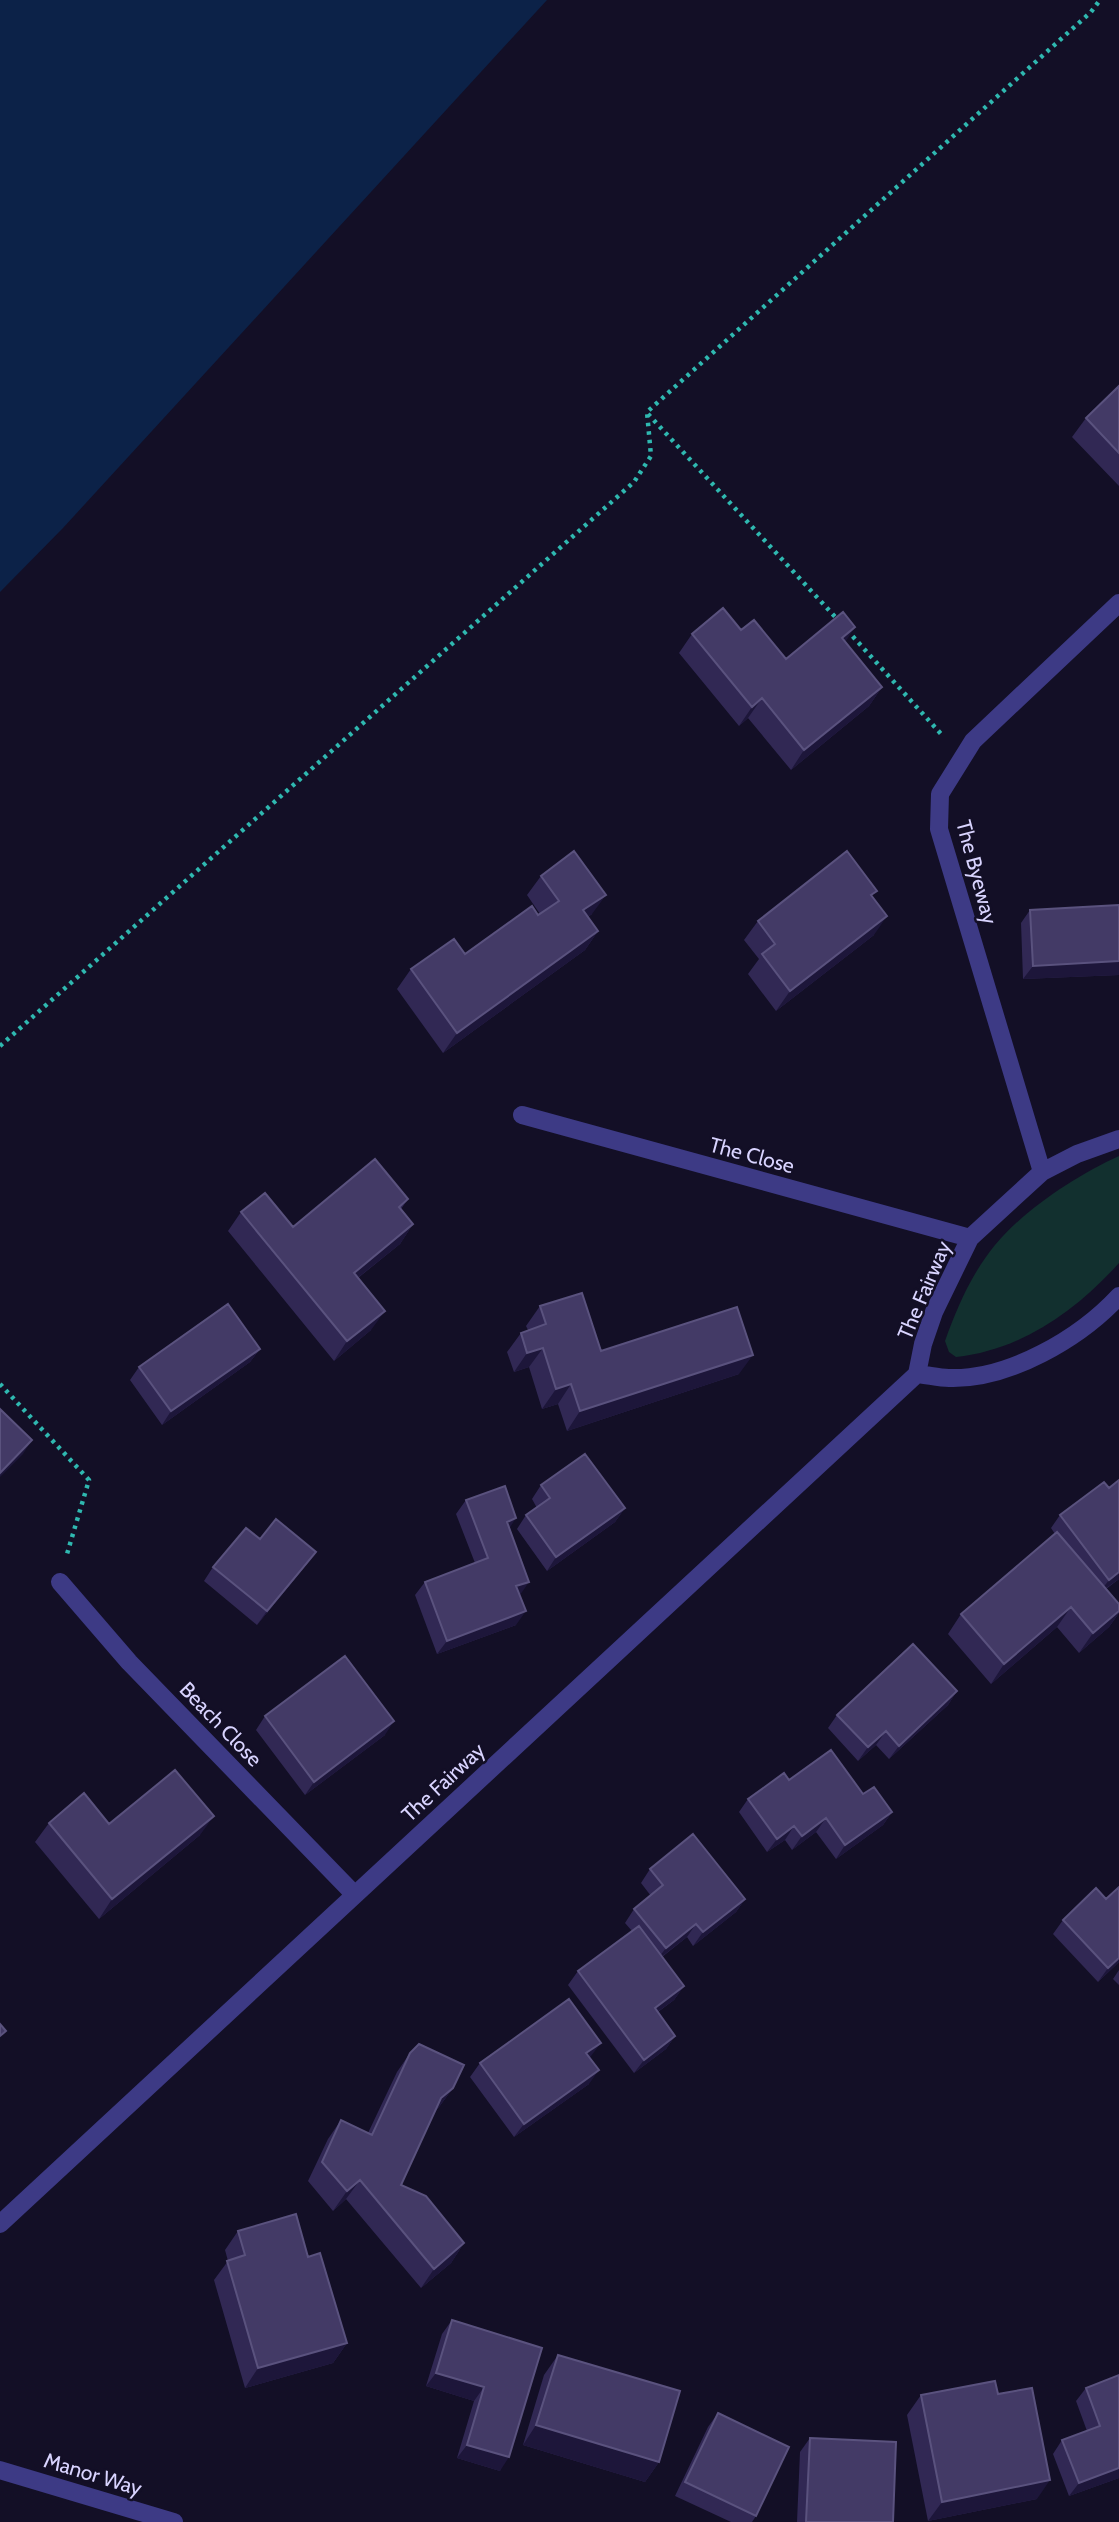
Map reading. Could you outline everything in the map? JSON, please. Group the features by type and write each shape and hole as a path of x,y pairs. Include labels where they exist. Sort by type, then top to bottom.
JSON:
{"street":[{"name":"The Byeway","path":"1042,1172 939,829 940,794 972,741 1119,603"},
{"name":"The Close","path":"522,1115 970,1238"},
{"name":"The Fairway","path":"0,2224 917,1374 923,1344 934,1312 970,1238 1042,1172 1077,1154 1119,1139"},
{"name":"The Fairway","path":"917,1374 950,1378 978,1375 1012,1366 1047,1351 1116,1306"},
{"name":"Beach Close","path":"60,1582 129,1662 354,1894"},
{"name":"Manor Way","path":"0,2470 174,2522"}],"path":[{"path":"647,412 1081,21 1100,0"},
{"path":"647,412 961,757"},
{"path":"0,1046 634,482 651,456 647,412"},
{"path":"0,1384 89,1480 60,1582"}],"green space":[{"path":"1119,1156 1119,1263 1066,1312 1025,1337 980,1353 956,1357 949,1352 945,1341 955,1316 972,1279 995,1245 1052,1194"}],"water":[{"path":"0,0 547,0 63,528 0,592"}],"building":[{"path":"1119,386 1119,453 1086,418"},
{"path":"723,608 741,630 754,620 786,659 843,612 855,627 842,638 882,687 804,750 762,698 752,707 692,634"},
{"path":"574,851 606,895 583,910 598,931 457,1033 411,969 454,939 465,954 532,906 538,915 559,901 541,876"},
{"path":"847,851 877,891 871,895 887,916 790,991 762,954 775,944 758,921"},
{"path":"1119,905 1119,961 1033,966 1030,910"},
{"path":"375,1159 408,1199 399,1207 413,1224 354,1273 385,1311 347,1341 241,1212 265,1193 293,1227"},
{"path":"582,1293 601,1351 737,1307 753,1355 580,1411 571,1384 556,1389 543,1348 527,1353 521,1333 546,1324 540,1306"},
{"path":"228,1304 260,1349 171,1411 139,1367"},
{"path":"0,1409 32,1440 0,1473"},
{"path":"585,1454 625,1508 556,1557 526,1515 550,1498 541,1485"},
{"path":"1119,1480 1119,1572 1109,1580 1060,1515 1104,1482 1109,1488"},
{"path":"505,1486 516,1518 507,1522 529,1582 516,1586 526,1611 447,1641 425,1582 488,1558 466,1500"},
{"path":"276,1519 316,1552 267,1611 213,1567 246,1528 260,1539"},
{"path":"1057,1532 1119,1604 1119,1611 1093,1633 1071,1607 1004,1664 961,1614"},
{"path":"913,1644 957,1691 899,1746 886,1731 868,1747 837,1715"},
{"path":"345,1656 394,1721 314,1782 265,1716"},
{"path":"831,1750 863,1794 874,1787 892,1812 845,1845 826,1818 802,1836 794,1826 777,1839 748,1799 784,1773 789,1780"},
{"path":"175,1770 214,1816 112,1899 49,1823 84,1793 109,1824"},
{"path":"693,1834 745,1899 703,1932 696,1924 666,1948 634,1909 663,1885 650,1869"},
{"path":"1119,1887 1119,1958 1108,1968 1063,1920 1096,1888 1106,1899"},
{"path":"639,1926 684,1986 655,2008 675,2036 644,2060 578,1971"},
{"path":"569,1999 601,2043 586,2053 599,2070 524,2124 480,2063"},
{"path":"0,2024 6,2031 0,2036"},
{"path":"419,2044 464,2065 453,2088 441,2098 401,2185 426,2196 464,2243 434,2269 360,2180 347,2191 322,2162 341,2120 372,2135 410,2053"},
{"path":"296,2214 308,2257 320,2253 347,2343 258,2368 227,2261 245,2255 238,2231"},
{"path":"452,2320 542,2348 509,2457 467,2445 484,2387 436,2373"},
{"path":"558,2355 680,2391 659,2462 536,2425"},
{"path":"1119,2375 1119,2468 1079,2483 1062,2440 1100,2426 1086,2388"},
{"path":"995,2381 998,2394 1032,2388 1050,2480 942,2502 921,2395"},
{"path":"718,2413 789,2447 756,2516 685,2482"},
{"path":"810,2438 896,2442 893,2522 806,2522"}]}
